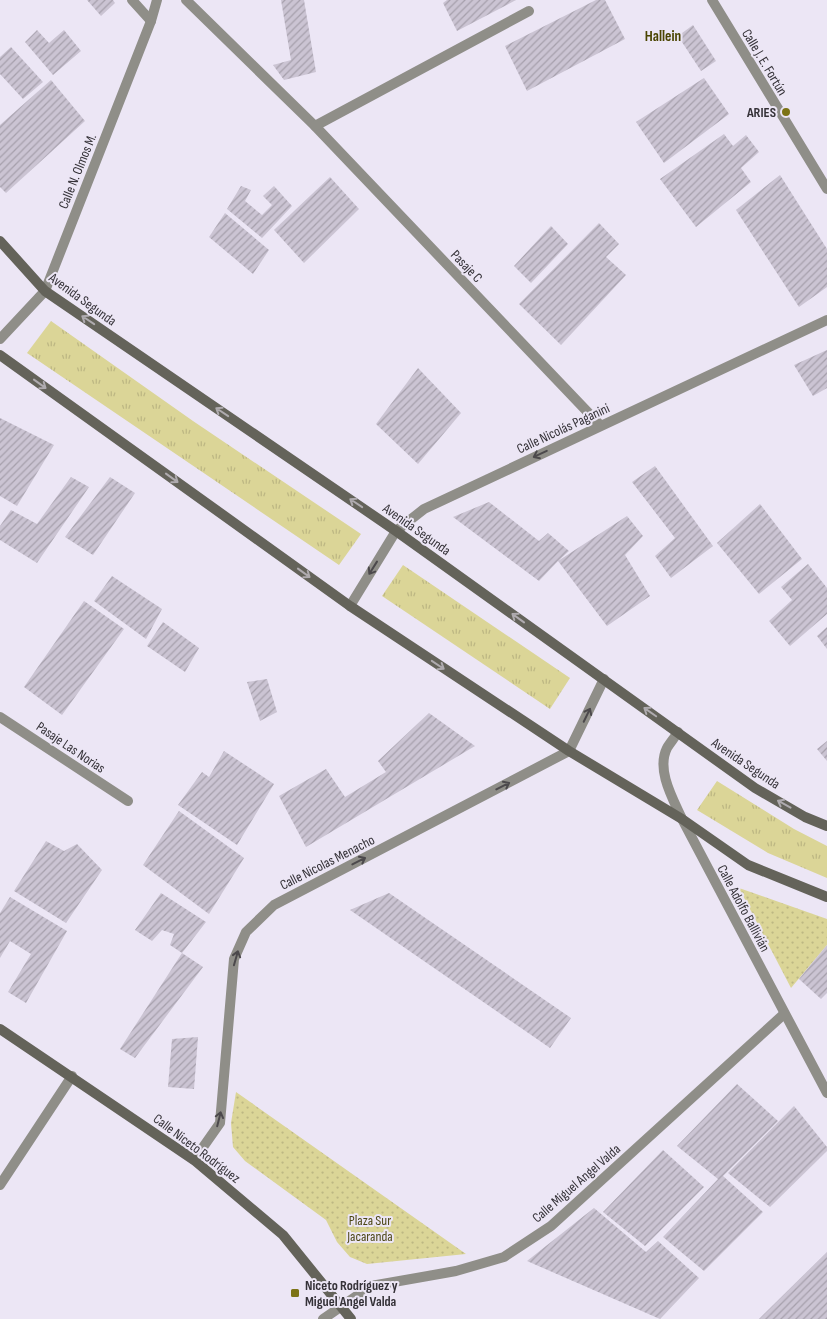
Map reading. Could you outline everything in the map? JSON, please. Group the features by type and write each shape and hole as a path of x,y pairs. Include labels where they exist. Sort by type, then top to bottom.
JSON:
{"main road":[{"name":"Avenida Segunda","path":"0,241 45,290 396,531 754,788 805,817 827,826"},
{"path":"0,355 350,606 569,751 682,819 748,864 827,898"},
{"name":"Calle Niceto Rodríguez","path":"0,1029 194,1160 283,1234 351,1319"}],"street":[{"path":"132,0 151,21"},
{"name":"Calle N. Olmos M.","path":"0,339 45,290 151,21 157,0"},
{"name":"Pasaje C","path":"186,0 315,126 600,425"},
{"name":"Calle J. E. Fortún","path":"712,0 827,189"},
{"path":"315,126 529,11"},
{"name":"Calle Nicolás Paganini","path":"350,606 396,531 424,509 827,320"},
{"path":"569,751 604,679"},
{"name":"Pasaje Las Norias","path":"0,717 128,801"},
{"name":"Calle Adolfo Ballivián","path":"678,732 666,750 664,766 666,782 682,819 827,1093"},
{"name":"Calle Nicolas Menacho","path":"194,1160 220,1123 234,959 246,932 274,905 569,751"},
{"name":"Calle Miguel Angel Valda","path":"323,1319 371,1286 456,1271 504,1258 552,1226 784,1014"},
{"path":"0,1185 72,1076"}],"green space":[{"path":"51,321 193,421 361,534 339,565 27,353"},
{"path":"403,565 570,678 550,709 382,596"},
{"path":"717,781 794,829 827,846 827,878 768,853 697,810"},
{"path":"739,888 827,919 827,945 791,988"},
{"name":"Plaza Sur Jacaranda","path":"236,1092 466,1254 367,1264 350,1257 337,1242 326,1220 245,1161 233,1147 231,1123"}],"building":[{"path":"87,0 113,0 115,3 101,16"},
{"path":"281,0 304,0 316,72 284,80 273,65 291,60"},
{"path":"447,0 516,0 457,31 443,3"},
{"path":"596,0 605,0 625,39 527,91 505,46"},
{"path":"693,25 716,61 701,71 678,36"},
{"path":"37,30 49,43 64,30 81,51 53,75 25,42"},
{"path":"11,47 43,82 23,99 0,74 0,57"},
{"path":"704,78 729,114 664,163 636,122"},
{"path":"51,80 85,121 6,193 0,187 0,125"},
{"path":"724,134 733,146 746,135 759,152 741,168 751,182 696,227 660,179"},
{"path":"780,175 827,249 827,287 799,307 736,210"},
{"path":"330,177 359,209 304,263 274,230"},
{"path":"241,186 251,190 245,201 262,215 272,205 263,196 274,186 292,206 262,238 227,209"},
{"path":"225,213 269,250 253,274 209,237"},
{"path":"599,223 619,244 606,257 626,275 561,345 519,304"},
{"path":"551,226 568,244 531,283 514,266"},
{"path":"827,350 827,388 813,396 794,365"},
{"path":"418,368 461,413 418,464 376,424"},
{"path":"0,418 54,445 17,506 0,496"},
{"path":"655,466 713,546 671,578 655,556 675,538 632,482"},
{"path":"71,477 89,487 37,563 0,540 0,526 11,510 37,524"},
{"path":"110,477 135,493 93,555 65,537"},
{"path":"489,502 539,541 548,533 569,551 539,581 453,517"},
{"path":"760,504 802,559 759,594 717,543"},
{"path":"627,516 643,536 625,555 650,596 607,626 558,561"},
{"path":"808,564 827,588 827,614 790,646 769,621 792,600 781,587"},
{"path":"112,576 162,609 146,639 94,601"},
{"path":"84,601 124,629 62,715 24,687"},
{"path":"163,622 199,648 185,672 147,646"},
{"path":"827,627 827,649 817,636"},
{"path":"267,679 277,712 260,721 247,682"},
{"path":"429,713 475,746 306,847 279,796 326,769 345,797 386,772 378,761"},
{"path":"827,741 827,761 817,749"},
{"path":"224,751 274,784 237,845 178,805 202,772 209,777"},
{"path":"179,811 244,858 209,914 143,865"},
{"path":"46,841 64,851 77,844 102,870 66,923 14,891"},
{"path":"161,893 206,922 182,953 170,945 174,934 162,930 152,941 135,930"},
{"path":"389,893 571,1018 550,1048 350,910"},
{"path":"10,897 67,931 26,1003 8,992 31,954 10,941 0,958 0,913"},
{"path":"827,945 827,993 821,999 799,979"},
{"path":"182,953 203,967 135,1058 120,1049"},
{"path":"198,1037 194,1089 168,1087 172,1039"},
{"path":"737,1084 778,1121 723,1176 763,1212 704,1271 663,1237 718,1179 677,1146"},
{"path":"794,1106 827,1147 827,1151 770,1207 728,1173"},
{"path":"663,1150 704,1187 645,1246 603,1212"},
{"path":"594,1208 646,1252 658,1241 699,1278 660,1319 527,1261"},
{"path":"827,1252 827,1319 759,1319"}],"place":[{"name":"ARIES","path":"786,112"},
{"name":"Niceto Rodríguez y Miguel Angel Valda","path":"295,1293"}],"district":[{"name":"Hallein","path":"663,36"}]}
